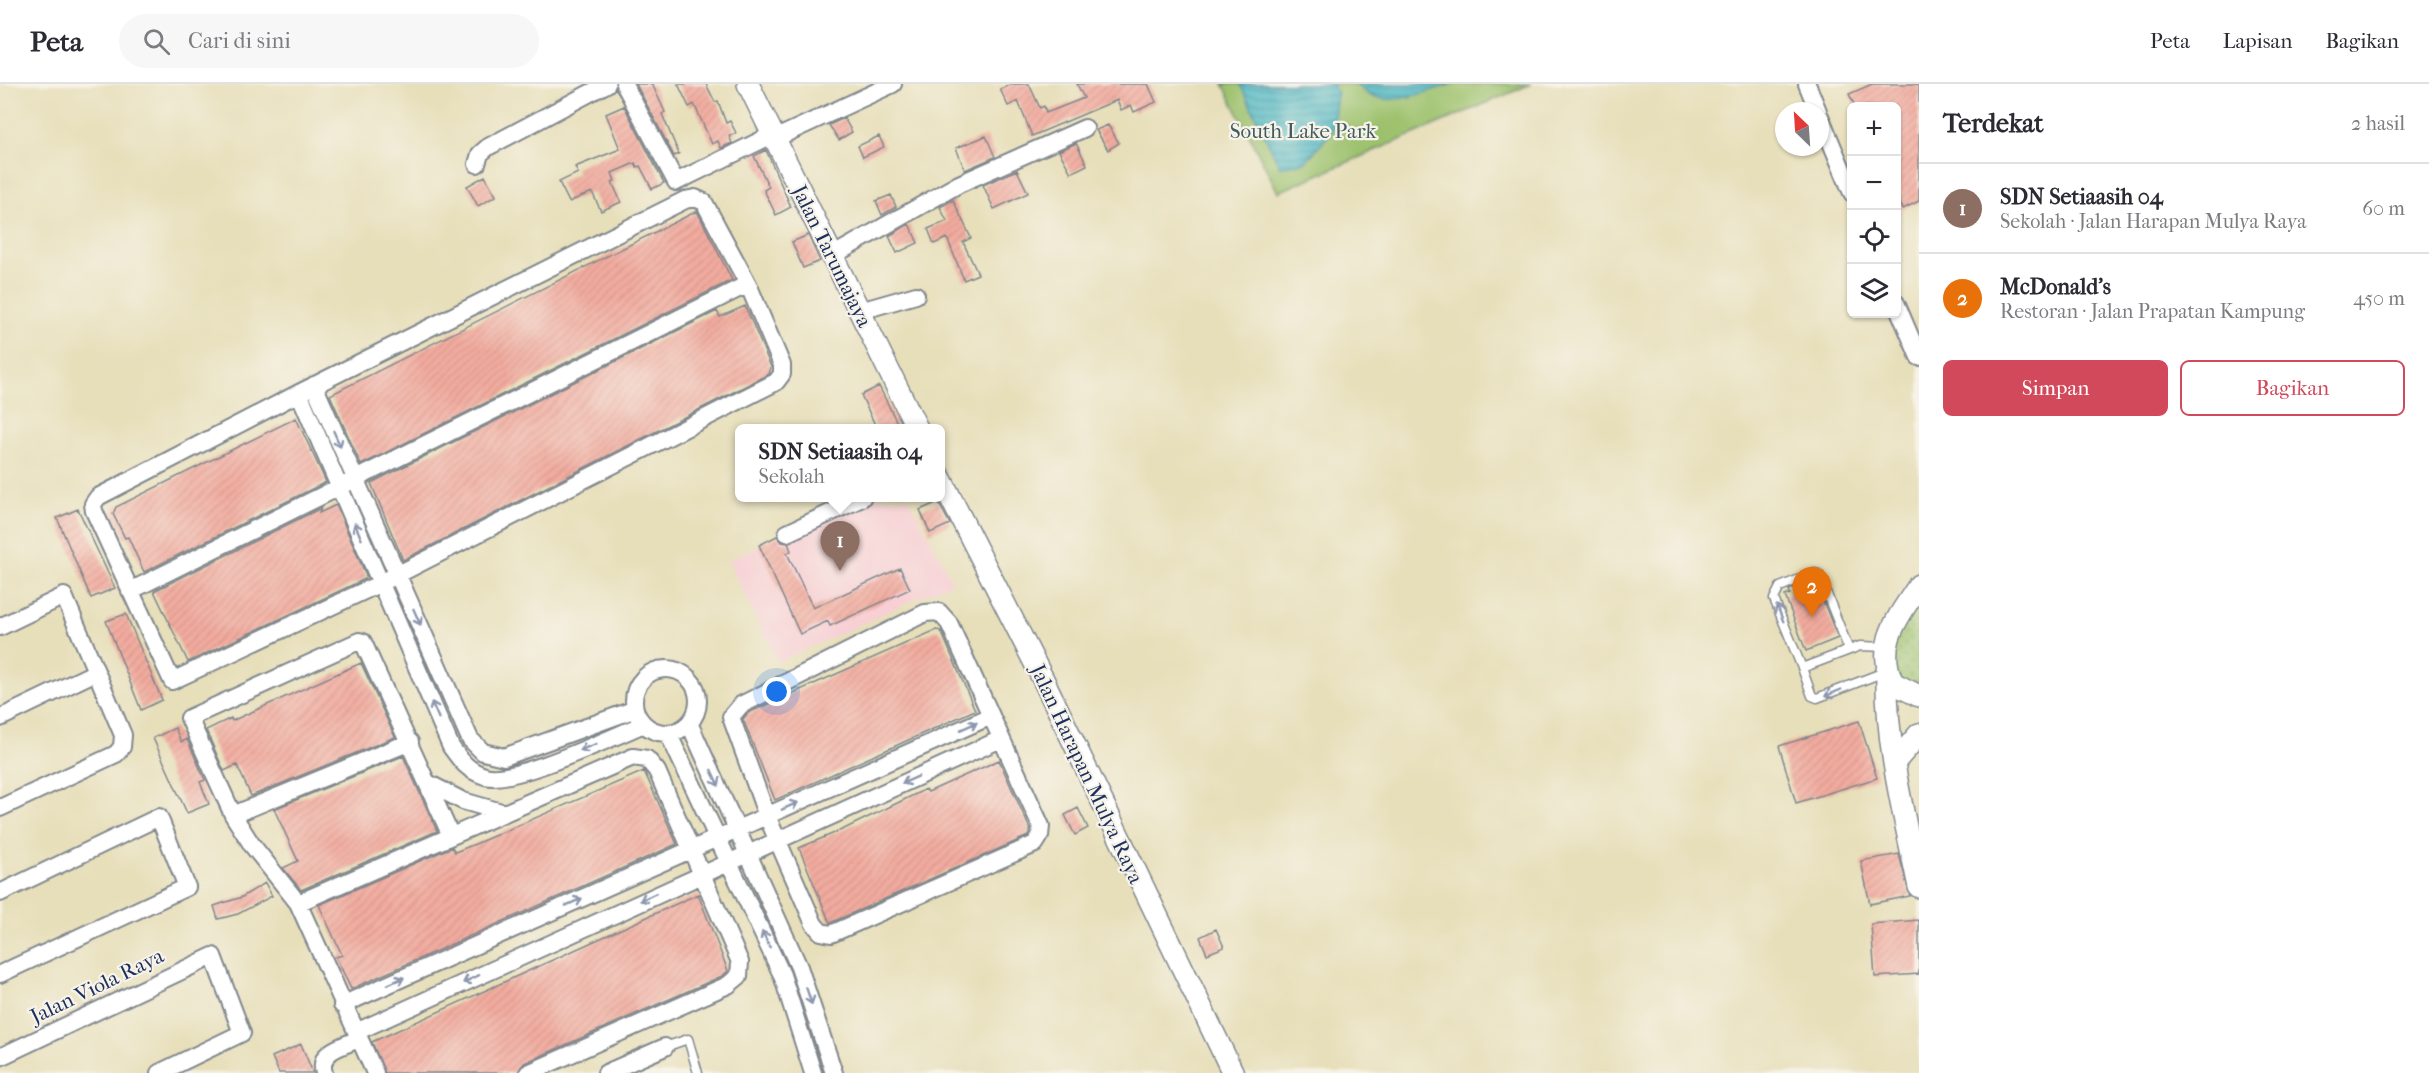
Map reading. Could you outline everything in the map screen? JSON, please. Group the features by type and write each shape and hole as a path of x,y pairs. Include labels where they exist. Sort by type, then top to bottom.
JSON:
{"street":[{"path":"477,164 480,154 488,147 607,84"},
{"path":"624,84 668,171 676,182 893,84"},
{"name":"Jalan Tarumajaya","path":"748,84 778,135 834,253 867,310 915,424"},
{"path":"1807,84 1814,102"},
{"path":"834,253 959,184 1085,128"},
{"path":"1829,138 1847,183"},
{"path":"695,198 704,202 748,284 782,365 782,374 776,382 381,583 172,681 94,511 93,504 98,497 306,389 685,200 695,198"},
{"path":"130,591 748,284"},
{"path":"867,310 916,295"},
{"path":"1901,315 1919,357"},
{"path":"306,389 355,479 470,739 483,752 504,757 633,710"},
{"path":"306,389 339,487 451,747 465,767 488,777 513,776 642,725"},
{"name":"Jalan Harapan Mulya Raya","path":"945,487 1044,681 1233,1073"},
{"path":"787,533 853,502"},
{"path":"1919,585 1891,631 1886,647 1886,699 1894,763 1919,886"},
{"path":"0,627 64,596 123,735 122,747 116,754 0,808"},
{"path":"939,612 949,623 1001,739 1041,826 1040,836 1035,844 831,934 821,932 814,924 767,816 730,717 741,705 925,613 939,612"},
{"path":"375,1073 342,1005 298,903 252,845 233,816 189,718 359,641 366,646 451,836"},
{"path":"669,735 690,725 699,705 694,682 675,669 652,671 636,687 633,710 642,725 669,735 730,860 782,975 813,1073"},
{"path":"1887,670 1893,683 1919,696"},
{"path":"0,718 96,672"},
{"path":"342,1005 992,716"},
{"path":"690,725 799,967 834,1073"},
{"path":"1894,763 1919,734"},
{"path":"324,1073 322,1062 326,1054 357,1035 730,860 1001,739"},
{"path":"233,816 410,741"},
{"path":"298,903 633,757 647,759 657,771 741,962 739,976 728,985 528,1073"},
{"path":"428,783 464,801 505,813"},
{"path":"0,893 159,817 187,887 0,974"},
{"name":"Jalan Viola Raya","path":"0,1058 213,956 242,1034 159,1073"},
{"path":"782,975 799,967"},
{"path":"606,1073 665,1047"}],"lane":[{"path":"1849,650 1819,574 1814,573 1780,587 1774,599 1812,696 1817,698 1887,670"},
{"path":"1802,668 1860,646 1886,647"},
{"path":"665,1047 688,1039 698,1073"}],"shaded area":[{"path":"851,502 910,502 953,582 778,662 728,560"}],"green space":[{"name":"South Lake Park","path":"1223,84 1531,84 1278,192"},
{"path":"1919,585 1919,696 1893,683 1891,631"}],"water":[{"path":"1240,84 1333,84 1337,94 1332,132 1305,162 1280,167"},
{"path":"1357,84 1453,84 1415,95 1389,99 1377,98 1366,93"}],"building":[{"path":"636,84 652,84 665,112 662,114 679,154 674,156"},
{"path":"678,84 706,84 715,102 718,101 726,123 730,121 736,133 729,136 732,143 721,148 718,141 712,144 694,104 689,107"},
{"path":"1013,84 1029,84 1040,108 1044,106 1046,113 1084,98 1077,84 1148,84 1156,102 1134,112 1131,105 1121,110 1117,100 1032,136 1018,101 1008,106 1000,89"},
{"path":"1872,84 1919,84 1919,201 1903,209 1901,205 1901,102 1853,102 1849,94"},
{"path":"624,106 664,183 652,189 640,166 637,167 635,163 612,173 615,181 612,182 621,202 601,211 592,192 569,202 559,182 578,173 575,167 620,149 606,114"},
{"path":"844,118 852,132 839,140 829,125"},
{"path":"1108,125 1119,143 1108,150 1096,130"},
{"path":"879,136 884,147 863,157 858,146"},
{"path":"986,136 995,157 965,170 956,148"},
{"path":"1076,143 1087,165 1071,173 1059,151"},
{"path":"766,150 791,207 776,215 764,190 769,187 754,156"},
{"path":"1017,170 1028,193 994,209 983,185"},
{"path":"485,176 496,196 478,206 467,186"},
{"path":"891,195 896,207 882,215 876,201"},
{"path":"953,200 971,238 963,242 978,274 964,280 947,238 934,244 928,229 947,221 940,207"},
{"path":"697,211 732,280 361,465 330,395"},
{"path":"909,224 918,243 897,253 889,236"},
{"path":"808,235 820,261 803,268 792,242"},
{"path":"745,306 771,367 769,374 403,560 371,483 717,311 720,317"},
{"path":"879,386 898,424 875,424 861,395"},
{"path":"296,418 326,482 144,572 128,537 125,538 113,514 116,507"},
{"path":"938,502 950,524 930,533 920,510"},
{"path":"336,505 367,578 188,662 154,591 321,508 319,513"},
{"path":"78,509 115,588 91,598 57,518"},
{"path":"777,536 782,542 788,543 791,551 787,553 813,608 900,568 910,589 830,626 828,621 800,634 759,545"},
{"path":"1811,581 1813,585 1816,584 1838,638 1806,651 1785,596 1790,594 1789,590"},
{"path":"126,614 162,700 141,710 106,621"},
{"path":"936,630 941,631 975,710 775,800 743,719 748,713"},
{"path":"361,663 395,737 251,796 237,765 224,771 206,730 231,718 232,721"},
{"path":"1859,721 1877,778 1796,803 1779,746"},
{"path":"175,728 181,742 187,739 205,780 200,782 209,804 187,813 153,738"},
{"path":"403,756 437,831 301,890 283,868 298,861 274,809"},
{"path":"999,760 1030,829 1028,836 830,923 799,848 926,789 928,792"},
{"path":"644,771 677,844 351,989 336,957 342,955 319,905 452,847 455,852 475,844"},
{"path":"1078,808 1088,828 1075,835 1065,815"},
{"path":"1899,854 1910,896 1870,904 1861,861"},
{"path":"265,883 272,896 238,914 218,919 214,906 242,897"},
{"path":"698,894 728,971 722,976 524,1063 518,1073 385,1073 372,1042"},
{"path":"1919,920 1919,974 1875,977 1871,924"},
{"path":"1216,929 1224,947 1207,954 1200,937"},
{"path":"301,1044 313,1073 279,1073 272,1057"}],"place":[{"name":"SDN Setiaasih 04","path":"840,571"},
{"name":"McDonald's","path":"1812,617"}]}
